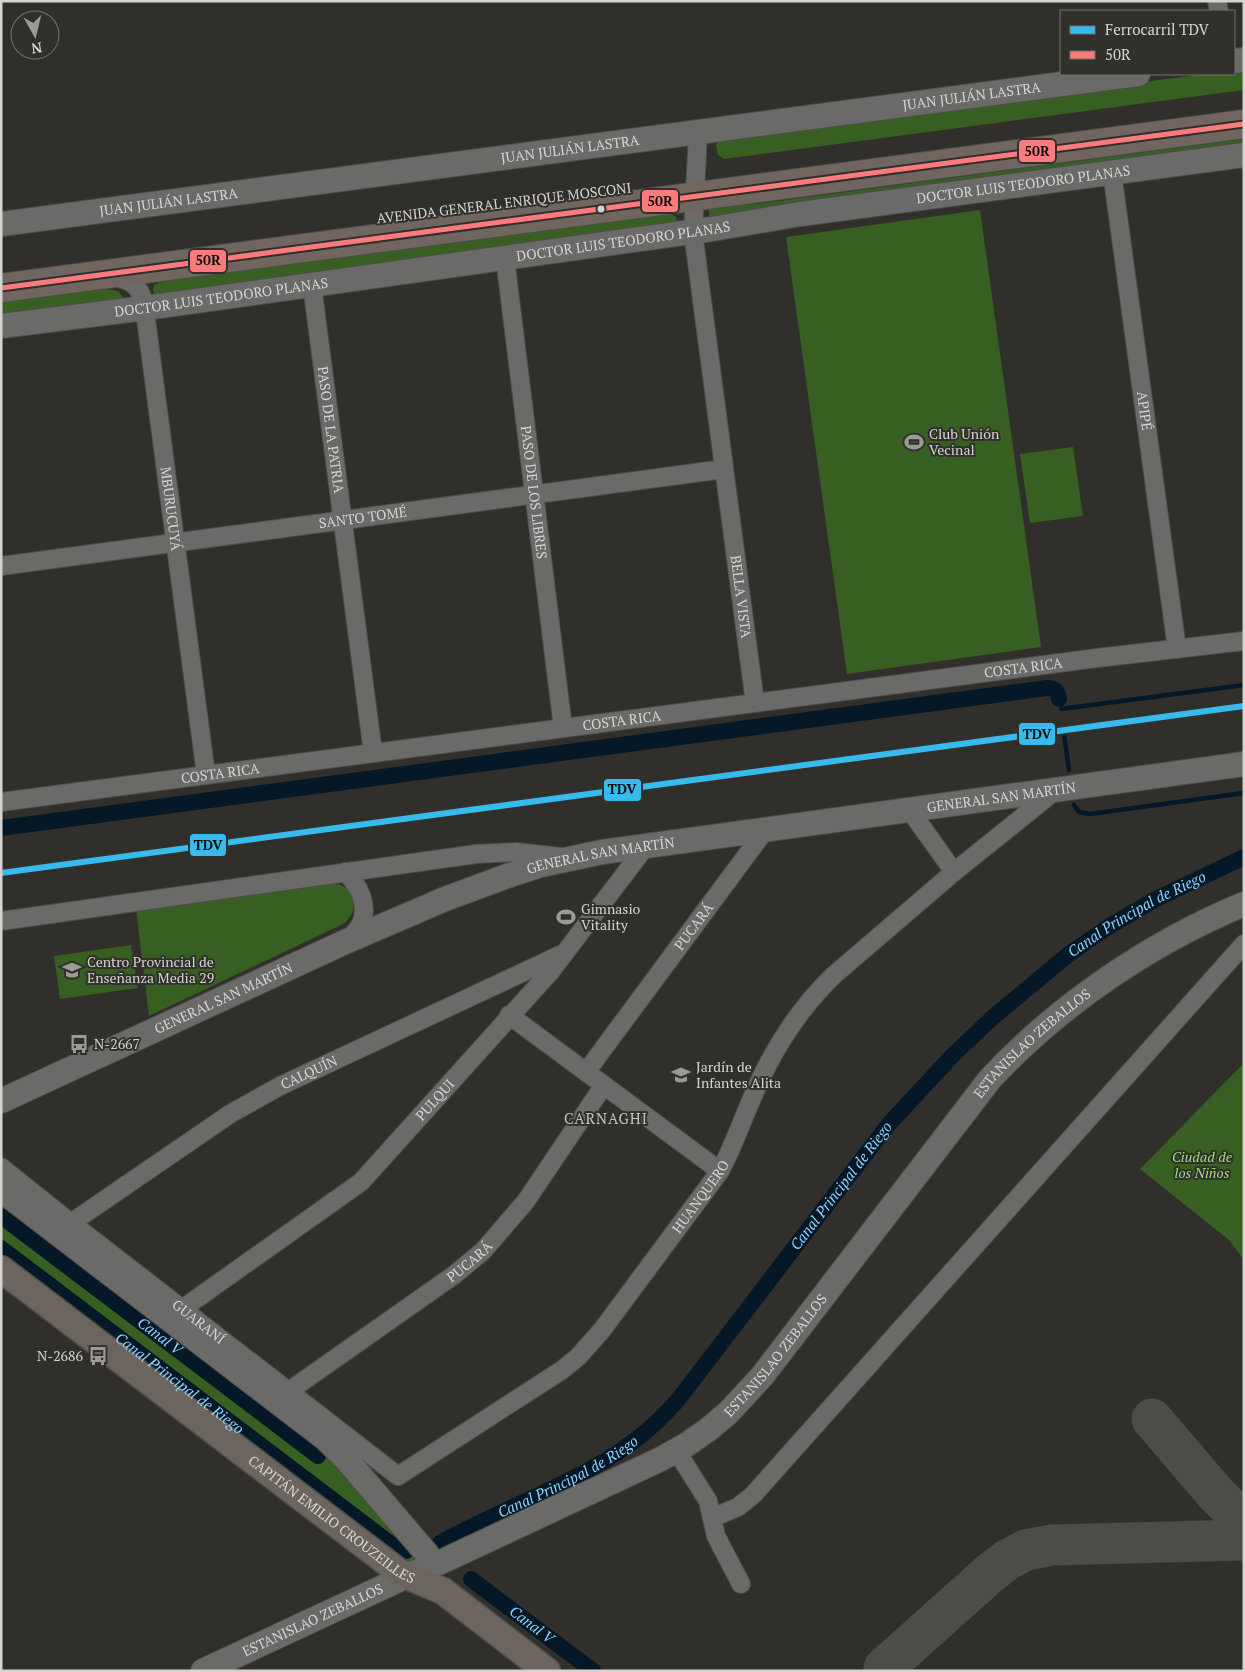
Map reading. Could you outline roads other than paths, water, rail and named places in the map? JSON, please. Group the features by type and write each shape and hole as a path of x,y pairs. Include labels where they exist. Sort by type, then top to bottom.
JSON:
{"highway":[{"name":"AVENIDA GENERAL ENRIQUE MOSCONI","path":"1,288 97,276 1244,105"},
{"name":"AVENIDA GENERAL ENRIQUE MOSCONI","path":"1,269 1244,124"}],"main road":[{"name":"CAPITÁN EMILIO CROUZEILLES","path":"1,1270 407,1576 443,1591 547,1671"},
{"path":"433,1565 443,1591"}],"street":[{"name":"JUAN JULIÁN LASTRA","path":"1,224 1130,75"},
{"name":"BELLA VISTA","path":"698,132 693,232 755,703"},
{"name":"DOCTOR LUIS TEODORO PLANAS","path":"1,326 145,308 693,232 782,216 1244,155"},
{"name":"APIPÉ","path":"1112,172 1177,650"},
{"name":"PASO DE LOS LIBRES","path":"505,258 563,728"},
{"name":"MBURUCUYÁ","path":"97,276 121,278 134,284 142,294 206,775"},
{"name":"PASO DE LA PATRIA","path":"312,285 373,753"},
{"name":"SANTO TOMÉ","path":"1,566 724,469"},
{"name":"COSTA RICA","path":"1,802 1096,658 1244,641"},
{"name":"GENERAL SAN MARTÍN","path":"1,1101 346,942 477,886 518,872 571,858 646,846 1244,764"},
{"name":"HUANQUERO","path":"398,1476 554,1375 578,1357 602,1330 720,1171 728,1157 764,1071 789,1028 805,1006 834,974 954,872 1056,789"},
{"path":"909,810 954,872"},
{"name":"PUCARÁ","path":"586,1072 766,829"},
{"name":"PULQUI","path":"182,1309 361,1182 566,953 646,846"},
{"path":"1,921 495,852 571,858"},
{"path":"346,872 359,888 363,906 361,925 346,942"},
{"name":"ESTANISLAO ZEBALLOS","path":"203,1671 661,1459 708,1429 729,1412 764,1375 990,1079 1013,1055 1061,1012 1117,974 1179,935 1244,904"},
{"path":"712,1518 738,1507 753,1495 1244,944"},
{"name":"CALQUÍN","path":"71,1223 230,1114 271,1090 566,953"},
{"path":"509,1015 720,1171"},
{"name":"PUCARÁ","path":"289,1391 454,1275 483,1251 526,1201 604,1086"},
{"name":"GUARANÍ","path":"1,1167 398,1476"},
{"name":"CAPITÁN EMILIO CROUZEILLES","path":"1,1190 326,1439 427,1554 433,1565"},
{"path":"676,1450 708,1501 716,1536 741,1584"}],"waterway":[{"path":"1061,709 1244,685"},
{"path":"1,828 1047,688 1056,690 1059,699"},
{"path":"1064,734 1069,770"},
{"path":"1074,805 1079,812 1090,814 1244,793"},
{"name":"Canal Principal de Riego","path":"440,1543 599,1464 629,1445 656,1422 681,1396 888,1125 952,1056 991,1019 1069,954 1108,927 1154,900 1244,857"},
{"name":"Canal V","path":"1,1216 318,1456"},
{"name":"Canal Principal de Riego","path":"1,1248 399,1550 406,1551"},
{"name":"Canal Principal de Riego","path":"442,1536 454,1529 460,1532"},
{"name":"Canal V","path":"471,1579 593,1671"}],"rail line":[{"name":"TDV","path":"1,873 1244,706"}],"place":[{"name":"Club Unión Vecinal","path":"914,442"},
{"name":"Gimnasio Vitality","path":"566,917"},
{"name":"Centro Provincial de Enseñanza Media 29","path":"72,970"},
{"name":"N-2667","path":"79,1044"},
{"name":"Jardín de Infantes Alita","path":"681,1075"},
{"name":"N-2686","path":"98,1356"}],"district":[{"name":"CARNAGHI","path":"606,1119"}],"park label":[{"name":"Ciudad de los Niños","path":"1202,1166"}]}
